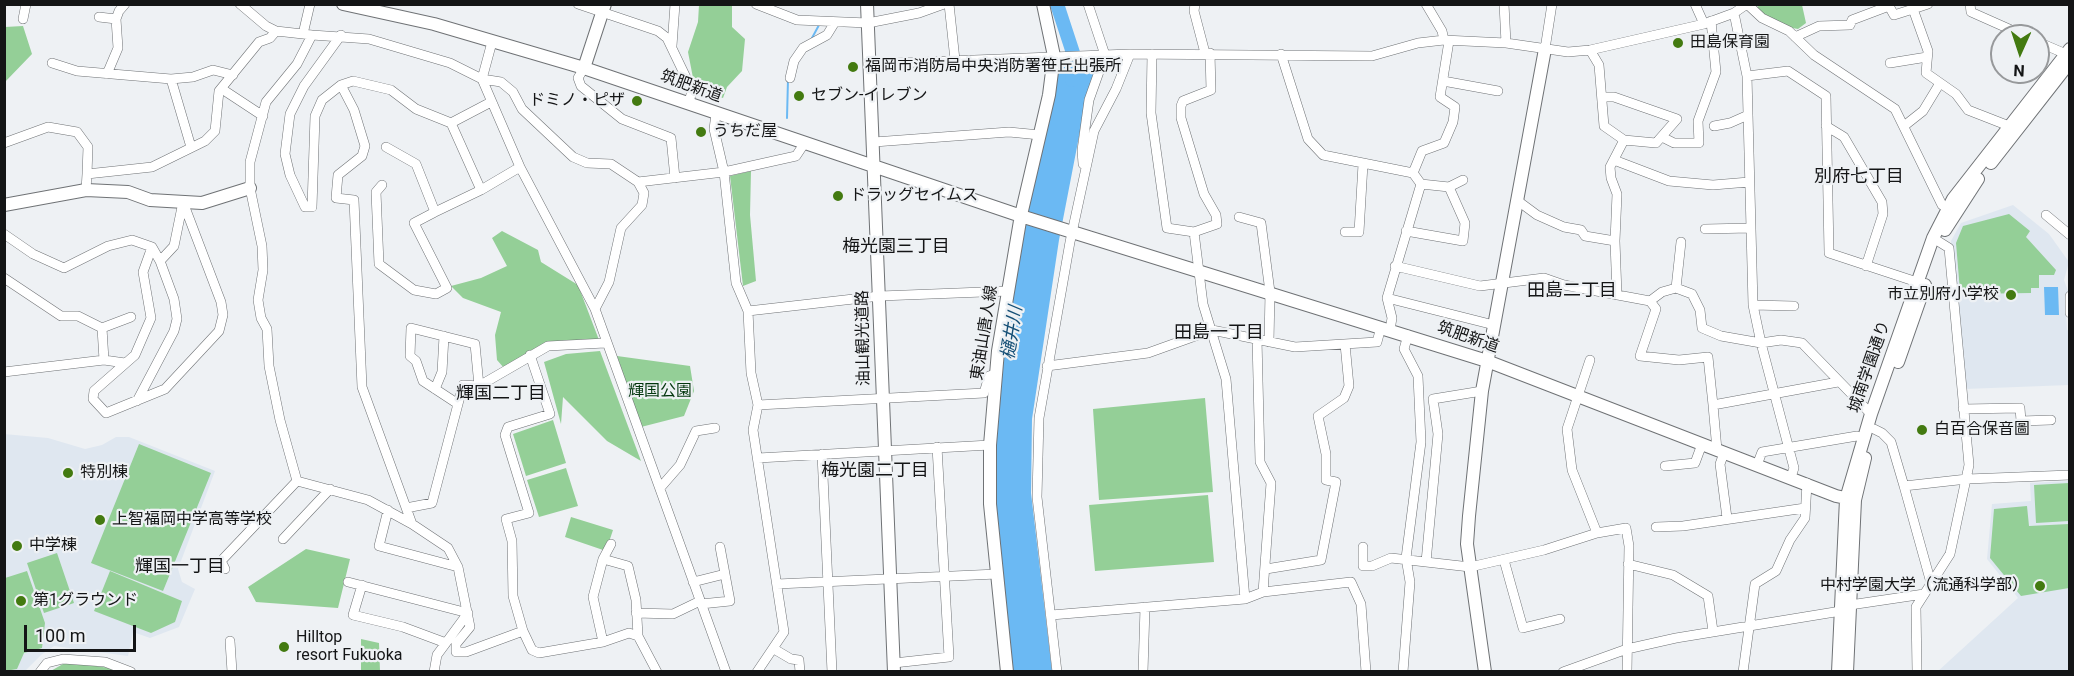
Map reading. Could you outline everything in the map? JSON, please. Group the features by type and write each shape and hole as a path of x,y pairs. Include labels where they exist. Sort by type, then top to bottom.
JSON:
{"street":[{"path":"23,19 26,4"},
{"path":"107,74 118,48 116,19 118,11 125,4"},
{"path":"240,4 266,26 276,31 369,39 450,63 482,79 501,82 513,92 522,109 573,157 587,163 611,164 638,182 644,193 642,205 621,228 609,282 595,309"},
{"path":"297,480 269,366 267,329 261,318 258,300 263,270 262,246 250,188 250,162 266,102 297,64 307,35 310,4"},
{"name":"筑肥新道","path":"343,4 401,10 492,42 584,68 1022,216 1408,335 1487,361 1578,398 1851,499"},
{"path":"578,4 603,8 658,31 672,46 692,90 689,103"},
{"path":"672,46 675,4"},
{"path":"756,4 797,21 868,23 919,13 944,4"},
{"name":"油山観光道路","path":"867,4 880,296 881,398 894,667"},
{"path":"949,4 955,60"},
{"name":"東油山唐人線","path":"1007,672 990,504 990,445 995,374 1022,216 1058,56 1043,4"},
{"path":"1084,177 1082,150 1085,120 1102,56 1088,4"},
{"path":"1152,54 1151,113 1167,228 1194,232 1217,224 1216,215 1204,194 1181,118 1183,102 1211,90 1208,53 1194,11 1195,4"},
{"path":"1413,173 1422,151 1443,143 1453,122 1455,107 1440,97 1446,41 1426,4"},
{"path":"1504,4 1506,43"},
{"path":"1485,672 1467,544 1482,391 1552,4"},
{"path":"1662,137 1674,143 1699,143 1698,121 1716,72 1707,23 1695,4"},
{"path":"1795,37 1820,26 1850,25 1852,20 1889,6 1894,15 1928,4"},
{"path":"1970,4 1971,12 1998,24"},
{"path":"603,8 584,68 578,78 580,86 622,119 671,138 675,178"},
{"path":"870,64 1130,54 1372,56 1418,43 1446,41 1506,43 1568,52 1590,50 1707,23 1742,8 1789,31 1814,55 1895,109 1942,205 1947,208"},
{"path":"1742,8 1747,76 1753,305 1794,468 1791,477"},
{"path":"1913,9 1928,51 1926,73 1956,94 1968,110 2009,126"},
{"path":"99,17 116,19"},
{"path":"790,78 794,61 803,48 827,35 835,22"},
{"path":"87,174 152,167 205,141 215,131 222,89 259,42 270,38 276,31"},
{"path":"341,35 304,86 290,114 285,154 290,175 305,207 312,207 315,116 322,100 341,85 353,81 391,90 416,109 451,123 481,190"},
{"path":"492,42 482,79 520,167 595,309 605,343 726,672"},
{"path":"2050,47 2068,55"},
{"path":"1590,50 1599,65 1604,126 1624,140 1656,143 1677,119 1614,97 1602,97"},
{"path":"1057,672 1037,497 1039,418 1067,229 1084,177 1094,131 1116,90 1130,54"},
{"path":"1281,54 1308,139 1323,155 1413,173 1421,184 1449,186 1463,180"},
{"name":"城南学園通り","path":"1851,499 1947,208 2009,126 2068,55"},
{"name":"城南学園通り","path":"1838,672 1845,608 1851,499 1863,438 1917,282 1937,240 1957,209 2068,55"},
{"path":"1890,63 1927,57"},
{"path":"52,63 77,71 171,79 193,77 213,70 233,75"},
{"path":"1747,76 1788,71 1826,96 1829,253 1917,282"},
{"path":"171,79 191,147"},
{"path":"1443,81 1498,91"},
{"path":"1904,126 1923,111 1940,83"},
{"path":"341,85 354,110 365,146 362,156 338,176 336,198 354,200 362,387 412,525"},
{"path":"222,89 263,116"},
{"path":"451,123 491,102"},
{"path":"716,114 714,129 724,172 736,283 748,311 751,373 758,405 753,430 784,632 757,672"},
{"path":"1714,126 1730,123 1748,115"},
{"path":"1826,126 1844,137 1882,202 1883,214 1866,266"},
{"path":"4,143 48,127 77,132 88,147 86,190"},
{"path":"874,142 1010,132 1040,135"},
{"path":"1617,295 1615,241 1617,194 1611,178 1610,166 1624,140"},
{"path":"638,182 724,172 796,156 804,144"},
{"path":"386,147 416,164 435,212"},
{"path":"1614,160 1669,181 1713,185 1749,182"},
{"path":"1345,232 1359,232 1363,164"},
{"path":"382,185 376,192 379,264 414,290 436,294 447,288 414,223 481,190 520,167"},
{"path":"1047,366 1148,353 1212,330 1295,347 1377,342 1392,318 1387,298 1421,184"},
{"path":"1406,231 1463,241 1465,223 1449,186"},
{"path":"4,206 86,190 128,192 150,200 202,203 250,188"},
{"path":"1518,201 1537,215 1564,227 1581,230 1585,236 1615,241"},
{"path":"160,261 174,246 183,202"},
{"path":"152,247 143,272 151,318 135,355 94,391 93,399 106,413 165,389 211,343 219,331 223,315 221,302 183,202"},
{"path":"2046,215 2070,235"},
{"path":"1239,217 1262,224 1270,292 1269,342"},
{"path":"1705,229 1750,228"},
{"path":"1194,232 1203,304 1226,379 1245,599"},
{"path":"4,234 33,254 64,268 108,246 132,240 152,247 160,261 174,299 177,319 174,331 137,401"},
{"path":"1917,672 1916,607 1950,554 1969,465 1963,409 1963,380 1949,248 1937,240"},
{"path":"1676,288 1681,242"},
{"path":"1395,266 1480,286 1544,278 1650,301 1656,309 1640,356 1678,360 1708,357 1721,451 1720,464 1727,518"},
{"path":"4,278 61,316 78,316 102,328 131,317"},
{"path":"1650,301 1662,292 1676,288 1692,294 1700,310 1702,328 1721,336 1761,343 1781,340 1802,343 1871,414"},
{"path":"748,311 880,296 1009,291"},
{"path":"2070,296 2067,299 2070,313"},
{"path":"1387,298 1494,325"},
{"path":"1753,305 1794,306"},
{"path":"102,328 104,360"},
{"path":"458,404 423,381 416,361 410,356 411,328 475,344 479,386"},
{"path":"1403,672 1410,582 1407,561 1422,442 1418,376 1404,349 1408,335"},
{"path":"435,389 442,372 444,336"},
{"path":"1257,339 1260,462 1272,483 1263,592"},
{"path":"406,508 432,503 463,386 479,386 548,346 605,343"},
{"path":"1266,569 1321,560 1336,482 1326,480 1326,454 1318,416 1344,398 1349,387 1345,344"},
{"path":"530,355 550,414 508,427 505,435 529,513 506,519 512,541 513,596 523,631 532,650 539,654 603,642 629,633 638,636"},
{"path":"4,372 104,360 125,363"},
{"path":"1590,360 1567,429 1572,470 1597,533"},
{"path":"758,405 984,393 989,376 995,374"},
{"path":"1713,405 1838,382"},
{"path":"1426,562 1438,434 1433,399 1482,391"},
{"path":"1963,409 2020,408 2021,421 2051,420"},
{"path":"660,488 680,465 696,431 715,428"},
{"path":"1874,429 1891,442 1931,583"},
{"path":"1756,465 1762,452 1857,436 1863,438"},
{"path":"1665,466 1695,463 1702,444"},
{"path":"758,458 990,445"},
{"path":"894,667 949,657 943,577 938,447"},
{"path":"822,454 832,672"},
{"path":"1904,486 1967,478 2070,475"},
{"path":"297,480 368,500 448,548 458,567 470,627 456,644 456,652 466,652 523,631"},
{"path":"225,569 220,561 297,480"},
{"path":"1743,672 1755,584 1776,571 1790,540 1805,518 1804,496 1807,483"},
{"path":"283,539 330,489"},
{"path":"1656,527 1683,526 1805,508"},
{"path":"388,510 379,546 458,567"},
{"path":"1363,547 1363,566 1372,566 1391,558 1470,567 1504,560 1597,533 1626,528 1627,672"},
{"path":"603,642 593,597 603,559 611,544"},
{"path":"636,614 673,614 700,603 730,601 720,547"},
{"path":"603,559 628,566 636,600 638,636 657,672"},
{"path":"1504,560 1523,628 1560,619"},
{"path":"1628,564 1673,575 1708,596 1713,631"},
{"path":"693,582 725,574"},
{"path":"777,584 997,574"},
{"path":"348,582 468,613"},
{"path":"1051,615 1245,599 1263,592 1351,582 1361,604 1366,672"},
{"path":"362,585 354,615 403,627 446,643"},
{"path":"1563,672 1627,649 1713,631 1924,594"},
{"path":"1143,672 1145,607"},
{"name":"城南学園通り","path":"1845,608 1847,672"},
{"path":"434,672 437,655 468,613"},
{"path":"230,640 232,672"},
{"path":"774,650 791,659 800,660 800,672"},
{"path":"40,672 47,663 63,659 105,662 131,672"}],"shaded area":[{"name":"市立別府小学校","path":"2013,205 2049,234 2069,262 2064,280 2068,291 2065,298 2067,330 2070,331 2069,385 1965,389 1951,241 1961,223"},
{"name":"上智福岡中学高等学校","path":"4,434 48,438 85,449 102,445 116,437 129,437 215,471 178,569 182,582 195,589 179,627 150,638 133,632 128,656 54,646 26,670 5,671"},
{"name":"中村学園大学（流通科学部）","path":"2069,481 2069,671 1937,672 2018,598 1987,559 1992,504 2031,501 2030,483"}],"green space":[{"path":"699,5 732,5 732,27 745,39 742,71 727,87 723,98 697,90 694,83 688,52 698,22"},
{"path":"1760,5 1802,5 1806,23 1798,29 1787,27 1765,16 1757,7"},
{"path":"23,26 32,54 5,82 5,27"},
{"path":"751,171 750,215 756,281 743,286 730,176"},
{"path":"2009,214 2030,231 2026,237 2056,270 2054,275 2039,275 2039,288 2031,288 2031,293 1965,294 1965,291 1960,291 1956,243 1963,226"},
{"path":"502,231 538,250 541,262 578,285 599,340 549,342 504,368 497,360 495,335 501,312 463,298 451,286 481,278 507,266 492,238"},
{"path":"600,351 641,461 607,441 563,397 561,424 544,362 566,354"},
{"name":"輝国公園","path":"617,356 690,366 694,391 684,416 641,427"},
{"path":"1205,398 1213,492 1099,500 1093,409"},
{"path":"553,420 566,463 526,476 513,434"},
{"path":"139,444 211,473 163,591 91,563"},
{"path":"566,468 578,506 539,517 527,480"},
{"path":"2069,483 2069,521 2036,523 2034,485"},
{"path":"1208,495 1214,562 1095,571 1089,505"},
{"path":"2027,506 2029,526 2069,524 2069,588 2021,596 1990,558 1994,509"},
{"path":"571,517 613,530 606,551 565,537"},
{"path":"306,549 350,559 338,608 256,602 248,587"},
{"path":"57,553 74,603 44,613 27,563"},
{"name":"第1グラウンド","path":"27,571 45,623 42,648 24,653 17,669 5,671 5,578"},
{"path":"110,571 182,601 175,622 151,633 94,611"},
{"path":"361,639 379,643 380,671 361,671"},
{"path":"77,663 115,671 49,672 63,664"}],"water":[{"path":"1097,62 1082,121 1059,240 1032,419 1031,493 1052,671 1012,672 993,477 998,385 1007,319 1035,175 1061,63"},
{"path":"2044,287 2058,287 2059,315 2045,315"}],"waterway":[{"name":"樋井川","path":"1057,4 1075,59 1072,80"},
{"path":"812,38 819,25"},
{"path":"787,118 788,79"}],"place":[{"name":"田島保育園","path":"1678,43"},
{"name":"福岡市消防局中央消防署笹丘出張所","path":"853,67"},
{"name":"セブン-イレブン","path":"799,96"},
{"name":"ドミノ・ピザ","path":"637,101"},
{"name":"うちだ屋","path":"701,132"},
{"name":"ドラッグセイムス","path":"838,196"},
{"name":"市立別府小学校","path":"2011,295"},
{"name":"白百合保音圖","path":"1922,430"},
{"name":"特別棟","path":"68,473"},
{"name":"上智福岡中学高等学校","path":"100,520"},
{"name":"中学棟","path":"17,546"},
{"name":"中村学園大学（流通科学部）","path":"2040,586"},
{"name":"第1グラウンド","path":"21,601"},
{"name":"Hilltop resort Fukuoka","path":"284,647"}],"district":[{"name":"別府七丁目","path":"1859,177"},
{"name":"梅光園三丁目","path":"896,247"},
{"name":"田島二丁目","path":"1572,291"},
{"name":"田島一丁目","path":"1219,333"},
{"name":"輝国二丁目","path":"501,394"},
{"name":"梅光園二丁目","path":"875,471"},
{"name":"輝国一丁目","path":"180,567"}]}
